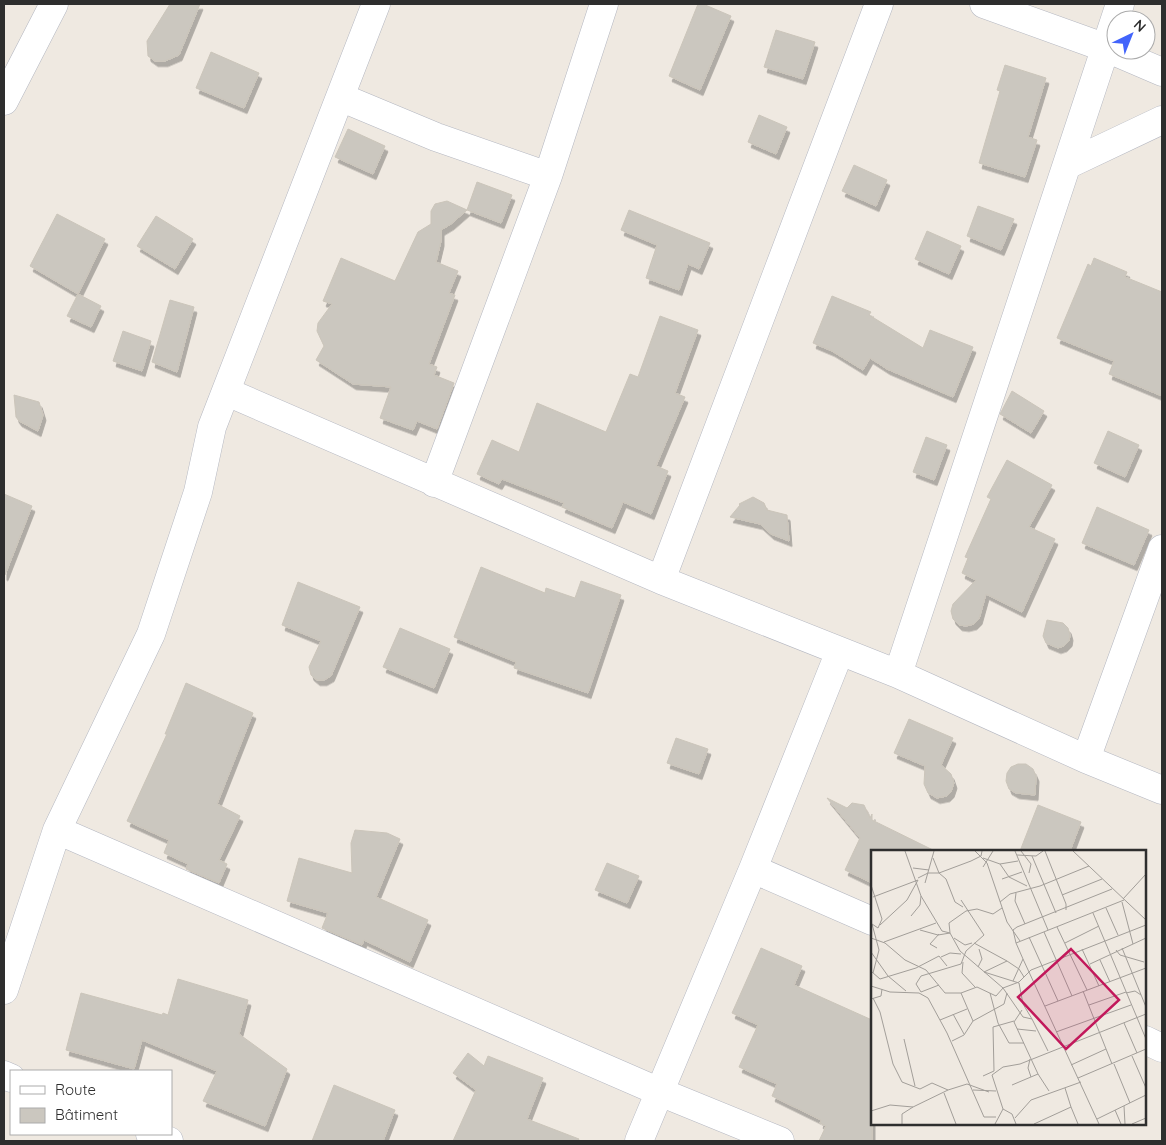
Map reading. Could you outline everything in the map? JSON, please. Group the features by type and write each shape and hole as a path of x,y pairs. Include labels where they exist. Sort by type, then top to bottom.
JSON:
{"street":[{"path":"4,101 54,4"},
{"path":"4,990 57,830 151,634 198,492 212,427 376,4"},
{"path":"434,483 548,176 604,4"},
{"path":"661,580 879,4"},
{"path":"898,674 1106,48 984,4"},
{"path":"1134,60 1162,72"},
{"path":"340,98 436,137 548,176"},
{"path":"1067,165 1162,120"},
{"path":"227,392 661,580 898,674 1086,759 1162,790"},
{"path":"1086,759 1162,549"},
{"path":"639,1141 753,869 840,651"},
{"path":"57,830 660,1092 780,1141"},
{"path":"753,869 871,921"},
{"path":"1146,1040 1162,1048"},
{"path":"153,1135 169,1141"}],"building":[{"path":"170,4 200,4 179,55 165,61 155,61 148,56 147,41"},
{"path":"698,4 703,4 731,16 700,90 669,76"},
{"path":"776,30 815,42 803,79 764,67"},
{"path":"211,52 259,73 244,108 196,88"},
{"path":"1005,65 1046,78 1028,137 1037,140 1025,177 979,163 1000,91 997,90"},
{"path":"759,115 787,127 776,154 748,142"},
{"path":"348,129 385,146 373,174 335,157"},
{"path":"854,165 887,180 876,206 842,191"},
{"path":"477,182 512,195 501,223 467,210"},
{"path":"447,201 467,210 441,230 441,241 436,262 458,271 449,293 455,295 429,364 437,367 434,375 454,383 437,429 417,421 413,430 380,418 391,387 353,384 316,360 324,346 317,331 318,323 332,304 323,301 341,258 395,281 418,232 431,224 431,211 435,204"},
{"path":"978,206 1014,219 1001,250 967,236"},
{"path":"629,210 710,243 699,269 688,264 679,290 646,278 657,245 621,230"},
{"path":"57,214 105,239 78,294 30,266"},
{"path":"156,216 193,239 175,269 137,246"},
{"path":"927,231 961,246 949,274 915,259"},
{"path":"1094,258 1127,272 1125,277 1162,292 1162,396 1109,374 1114,361 1057,338 1088,264 1091,266"},
{"path":"78,294 101,306 91,327 67,316"},
{"path":"832,296 871,312 869,315 923,348 930,330 973,347 953,397 887,369 870,358 863,370 832,351 813,343"},
{"path":"170,300 194,307 177,372 152,362"},
{"path":"660,316 698,330 675,393 685,397 656,466 668,471 651,514 623,502 612,528 562,507 564,503 502,479 499,484 477,474 492,440 519,452 537,403 606,432 630,374 638,377"},
{"path":"123,331 151,341 142,371 113,361"},
{"path":"1012,391 1044,411 1031,433 1000,414"},
{"path":"14,395 39,402 43,415 38,431 19,421 16,417"},
{"path":"1108,431 1139,445 1125,477 1094,463"},
{"path":"926,437 947,445 934,480 913,472"},
{"path":"1007,460 1052,485 1029,527 1055,539 1022,612 986,594 979,619 974,624 959,625 953,619 951,611 953,604 976,580 962,573 968,558 965,557 991,499 987,497"},
{"path":"4,494 32,506 5,575 4,575"},
{"path":"753,497 764,503 767,510 787,515 789,541 771,534 760,524 730,517 739,504"},
{"path":"1097,507 1149,530 1134,565 1082,543"},
{"path":"481,567 545,593 546,588 575,598 581,581 621,595 588,693 514,668 516,662 454,637"},
{"path":"298,582 360,607 331,676 324,680 317,680 311,675 309,667 321,641 282,625"},
{"path":"1047,620 1063,623 1068,628 1069,641 1064,646 1058,648 1046,643 1043,636"},
{"path":"400,628 450,649 434,688 383,667"},
{"path":"186,683 253,713 217,804 240,816 219,860 227,864 219,883 186,869 188,864 164,853 169,840 127,821 167,734 165,734"},
{"path":"909,719 953,738 941,765 951,774 954,783 951,792 947,796 937,798 928,793 924,784 925,766 894,753"},
{"path":"676,738 708,749 699,774 667,763"},
{"path":"1018,764 1026,764 1033,769 1036,776 1035,795 1016,793 1009,789 1006,781 1007,773 1011,767"},
{"path":"827,798 847,808 852,803 864,805 870,818 872,814 872,820 933,850 871,850 871,883 845,870 860,838"},
{"path":"1038,805 1081,822 1070,850 1020,850"},
{"path":"355,830 387,833 400,839 376,897 428,920 410,962 364,940 362,945 322,928 328,913 287,901 299,858 352,873 351,843"},
{"path":"607,863 639,876 627,903 595,890"},
{"path":"761,948 802,966 794,985 871,1020 872,1141 819,1141 826,1126 820,1123 821,1120 772,1096 777,1084 739,1067 758,1025 732,1013"},
{"path":"178,979 248,1000 239,1034 287,1069 265,1126 203,1101 217,1071 142,1040 134,1069 66,1050 81,993 168,1015"},
{"path":"468,1053 484,1066 488,1056 543,1078 527,1119 579,1139 578,1141 453,1141 476,1090 453,1073"},
{"path":"334,1085 395,1110 383,1141 312,1141"}]}
